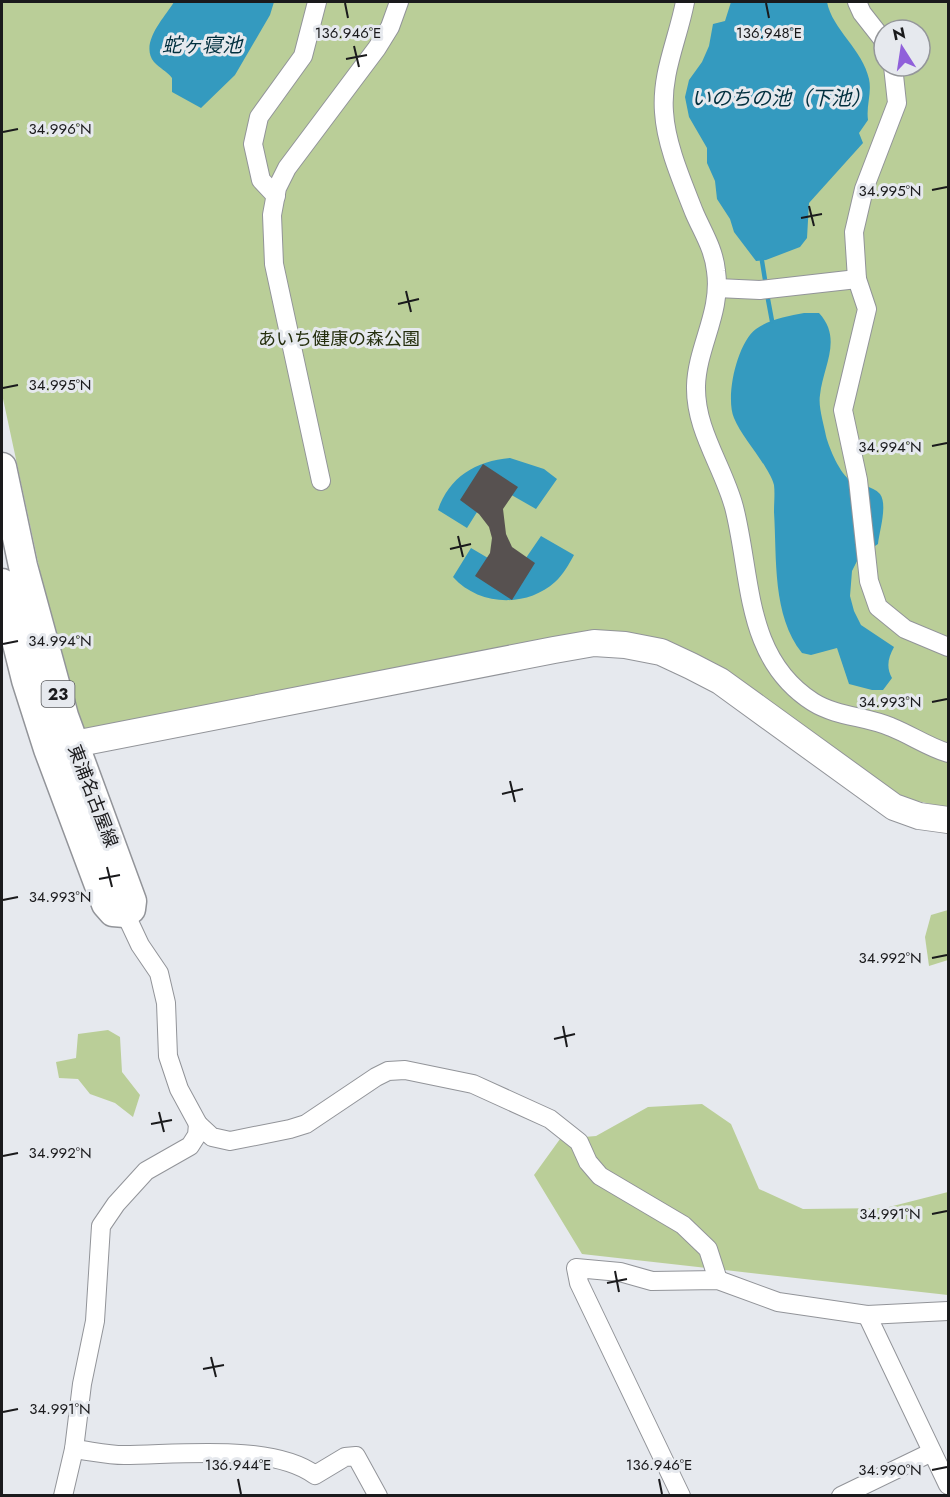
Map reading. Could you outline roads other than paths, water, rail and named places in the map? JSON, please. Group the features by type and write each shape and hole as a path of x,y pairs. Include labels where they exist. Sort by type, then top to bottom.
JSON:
{"main road":[{"name":"東浦名古屋線","path":"2,467 61,747"},
{"name":"東浦名古屋線","path":"2,583 61,747 106,904 113,912 125,913"}],"street":[{"path":"276,196 261,180 253,144 259,117 303,56 317,2"},
{"path":"321,480 274,264 272,215 276,196 287,168 377,48 390,27 399,2"},
{"path":"685,2 669,55 664,110 667,133 676,162 694,212 709,243 716,269 717,288 714,315 698,375 698,412 734,507 750,599 767,652 785,680 814,703 836,712 890,726 929,747 948,753"},
{"path":"857,2 872,26"},
{"path":"895,78 897,103 864,189 854,232 857,279 867,309 843,410 858,480 865,556 878,607 905,629 948,647"},
{"path":"717,288 760,290 857,279"},
{"path":"61,747 554,650 594,643 625,645 661,652 720,681 894,807 919,816 948,820"},
{"path":"125,913 140,945 159,973 166,1003 168,1056 179,1089 198,1124 212,1137 230,1141 306,1124 388,1071 405,1070 473,1084 550,1119 561,1127 579,1142 588,1162 600,1176 683,1225 708,1249 718,1280"},
{"path":"63,1496 74,1449 82,1384 95,1321 101,1226 116,1204 147,1171 190,1146 197,1135 198,1124"},
{"path":"681,1496 579,1283 576,1268 620,1272 652,1281 718,1280 778,1302 867,1316 948,1311"},
{"path":"867,1316 948,1485"},
{"path":"74,1449 124,1455 236,1453 272,1459 315,1475 345,1457 356,1456 378,1496"},
{"path":"841,1496 932,1452"}],"water":[{"name":"蛇ヶ寝池","path":"174,2 274,2 270,15 235,75 201,108 172,92 172,78 154,62 150,55 151,39"},
{"name":"いのちの池（下池）","path":"731,2 827,2 835,21 866,68 870,84 868,120 859,133 863,143 809,203 807,238 800,247 766,260 756,261 734,232 730,219 717,199 715,181 707,163 707,148 689,117 685,97 689,80 702,62 709,46 713,24 725,21"},
{"path":"804,313 819,313 830,333 830,353 822,384 820,410 832,454 847,478 854,483 873,489 880,494 882,499 883,511 878,544 859,557 852,571 850,596 861,625 894,647 888,662 892,678 883,690 872,690 849,684 837,648 811,655 802,653 792,638 785,622 778,586 774,485 767,469 738,426 732,409 734,371 749,336 767,323"},
{"path":"510,458 544,469 557,479 536,509 494,485 467,528 438,510 449,488 465,473 486,463"},
{"path":"541,536 574,555 561,576 543,590 517,599 489,598 464,587 453,577 471,548 515,574"}],"waterway":[{"path":"762,261 766,286"},
{"path":"767,294 772,321"}],"park label":[{"name":"あいち健康の森公園","path":"339,339"}]}
